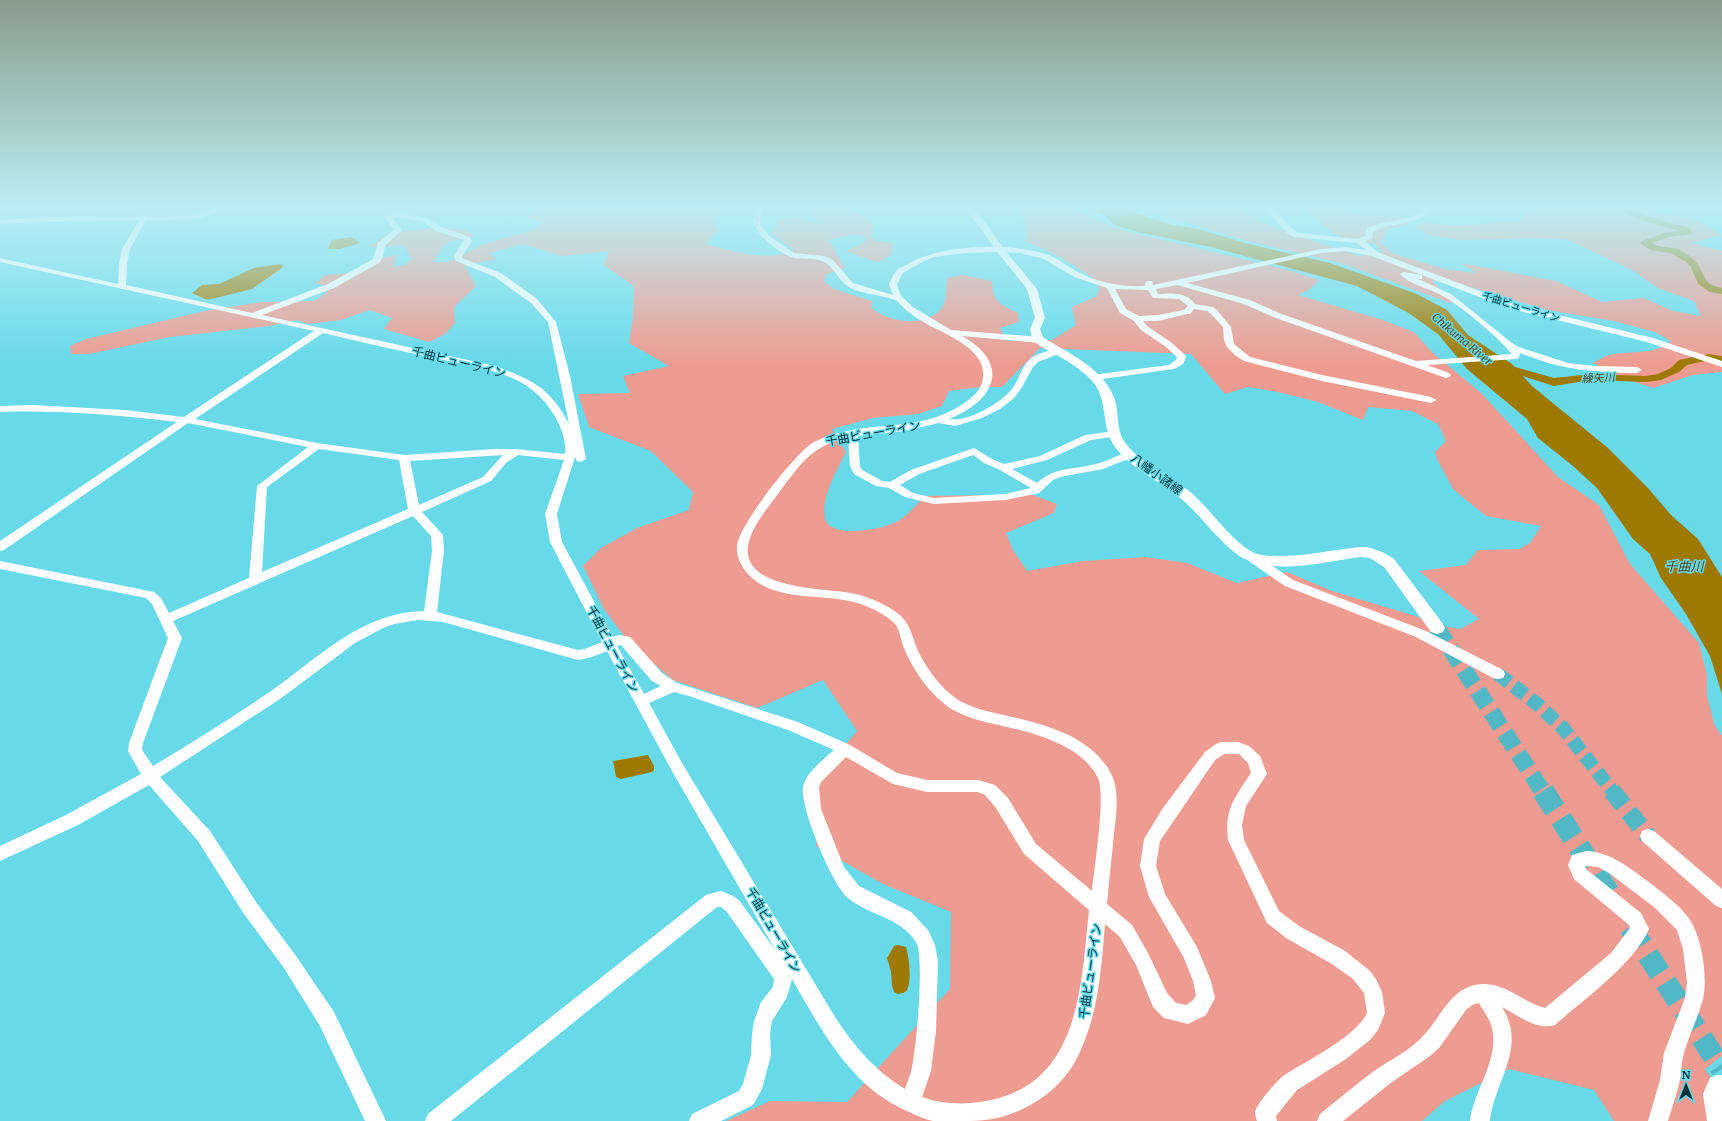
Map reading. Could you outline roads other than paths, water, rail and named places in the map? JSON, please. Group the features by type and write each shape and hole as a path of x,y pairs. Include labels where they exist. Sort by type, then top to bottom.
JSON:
{"main road":[{"path":"1007,258 1032,289 1040,318 1035,329 1036,335 1040,340"},
{"name":"八幡小諸線","path":"1040,340 1086,369 1103,386 1109,399 1111,426 1114,434 1129,455 1186,495 1224,535 1247,555 1254,559 1270,562 1370,552 1379,556 1388,563 1437,628"}],"street":[{"path":"122,286 124,258"},
{"path":"251,316 331,286 376,261 378,258"},
{"path":"0,409 32,408 187,420 317,446 404,458 516,452 576,458 565,376 552,322 534,301 498,275 459,258"},
{"path":"823,258 830,262 850,285 898,299"},
{"path":"898,299 893,290 894,282 899,271 923,258"},
{"path":"1049,258 1078,276 1112,286 1111,289 1123,311 1138,319 1144,328 1177,351 1182,357 1180,362 1171,367 1095,377"},
{"name":"千曲ビューライン","path":"1112,286 1127,288 1154,287 1287,258"},
{"name":"千曲ビューライン","path":"1385,258 1511,306 1661,343 1720,363"},
{"name":"千曲ビューライン","path":"0,260 251,316 470,362 492,368 525,381 535,387 552,403 564,423 571,449 576,458 555,501 552,514 556,542 610,645 677,767 838,1039 856,1061 880,1084 910,1102 931,1110 953,1114 974,1113 988,1111 1012,1103 1028,1096 1042,1087 1054,1075 1066,1058 1082,1027 1089,996 1100,906 1109,804 1107,782 1104,775 1095,763 1082,751 1052,733 982,715 952,702 934,686 923,672 911,648 902,624 880,608 863,600 783,588 768,583 756,575 748,567 742,547 749,528 800,459 814,445 853,434 923,424 940,420 963,409 981,394 988,376 986,363 974,348 915,312 898,299"},
{"path":"1412,363 1506,358 1516,356 1516,353 1508,344 1471,312 1436,289 1411,279 1404,274 1419,277"},
{"path":"1192,306 1191,302 1182,297 1156,296 1149,285 1152,280 1167,280 1247,302 1276,315 1446,375"},
{"path":"1138,319 1158,318 1186,312 1192,306"},
{"path":"1192,306 1210,309 1214,312 1227,327 1230,345 1239,354 1247,359 1322,378 1431,400"},
{"path":"0,547 252,374 322,330"},
{"path":"948,333 1040,340"},
{"path":"1508,344 1541,358 1573,367 1593,370 1637,370"},
{"path":"940,420 955,423 970,419 995,408 1014,392 1026,369 1033,361 1058,351"},
{"path":"853,434 855,466 858,472 878,484 892,485 909,495 934,501 1005,497 1035,491 1049,478 1057,474 1100,467 1129,455"},
{"path":"1002,466 1009,466 1043,458 1089,437 1114,434"},
{"path":"255,581 262,486 317,446"},
{"path":"892,485 915,472 974,451 988,461 1002,466 1021,479 1039,488"},
{"path":"166,619 415,512 487,479 499,464 511,454 516,452"},
{"path":"404,458 415,512 437,535 438,542 430,615"},
{"path":"1254,559 1289,583 1427,637 1498,674"},
{"path":"0,565 150,595 157,601 175,638 156,692 141,727 135,745 135,751 155,782 204,836 250,908 294,968 327,1019 376,1121"},
{"path":"0,854 80,817 276,694 314,664 348,641 380,624 401,619 430,615 443,617 578,655 587,654 619,640 625,640 657,677 673,687 690,691 793,726 845,749 893,778 926,786 978,786 990,790 1002,803 1030,849 1100,906 1126,931 1142,959 1160,1000 1171,1011 1188,1015 1199,1008 1206,998 1202,981 1191,953 1158,897 1148,866 1152,840 1168,813 1210,756 1221,748 1238,748 1244,750 1255,760 1259,774 1239,804 1234,825 1236,840 1273,917 1281,925 1329,951 1360,973 1373,990 1376,1013 1364,1032 1346,1049 1289,1084 1265,1113 1267,1121"},
{"path":"641,701 673,687"},
{"path":"845,749 819,774 811,787 813,809 838,872 853,892 905,918 922,936 926,945 929,961 927,1031 920,1071 910,1102"},
{"path":"1648,836 1722,900"},
{"path":"1327,1121 1385,1074 1393,1071 1431,1042 1458,1004 1471,995 1483,993 1494,995 1539,1016 1548,1018 1617,959 1640,929 1635,919 1580,874 1576,865 1578,860 1586,858 1598,858 1611,866 1645,890 1674,914 1684,925 1694,957 1696,976 1695,997 1673,1056 1670,1078 1658,1121"},
{"path":"435,1121 712,901 719,898 726,900 733,906 783,976 783,983 781,991 768,1009 763,1021 760,1055 752,1089 746,1098 699,1121"},
{"path":"1480,1121 1481,1112 1497,1070 1503,1043 1499,1019 1483,993"},
{"path":"1717,1121 1713,1094 1717,1085 1722,1085"}],"water":[{"name":"千曲川","path":"1253,258 1310,258 1330,263 1417,294 1447,310 1468,335 1512,364 1532,386 1608,448 1647,487 1671,515 1698,539 1722,577 1722,694 1710,656 1686,614 1661,578 1650,554 1633,539 1597,488 1573,466 1538,438 1527,419 1467,369 1438,334 1407,312 1357,286"},
{"path":"280,264 283,265 282,268 252,289 211,299 205,299 192,293 202,285 219,284 254,268"},
{"path":"648,755 654,766 654,770 652,772 621,779 616,777 613,761"},
{"path":"898,945 906,947 910,975 907,990 898,994 894,992 892,986 891,971 887,958 894,946"}],"waterway":[{"name":"繰矢川","path":"1686,258 1695,266 1701,282 1714,290 1722,291"},
{"name":"繰矢川","path":"1499,363 1511,369 1554,382 1591,377 1646,379 1661,377 1675,370 1683,362 1709,357 1722,359"}],"tunnel":[{"path":"1437,628 1543,792"},
{"path":"1498,674 1536,703 1563,728 1613,792"},
{"path":"1543,791 1612,898"},
{"path":"1612,791 1648,836"},
{"path":"1630,927 1722,1069"}],"water label":[{"name":"Chikuma River","path":"1462,339"}]}
